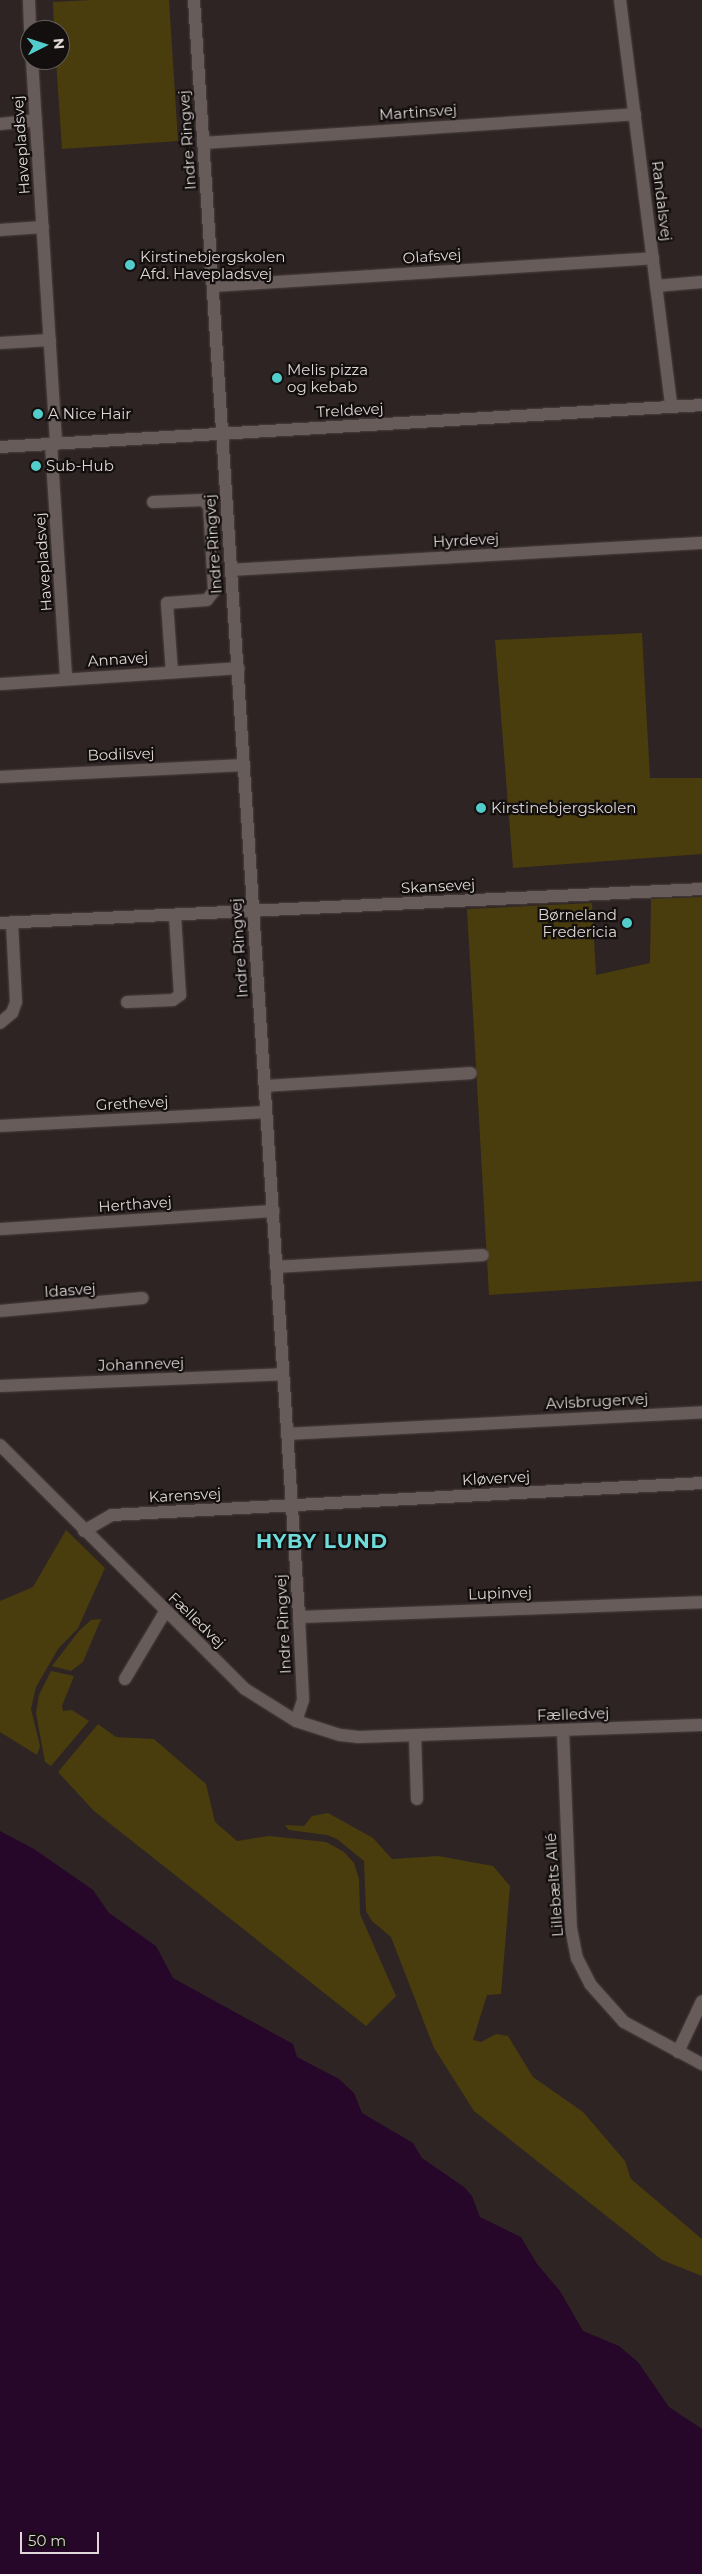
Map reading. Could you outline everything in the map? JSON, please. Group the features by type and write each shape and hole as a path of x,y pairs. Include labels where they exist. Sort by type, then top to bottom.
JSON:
{"street":[{"path":"29,0 30,20"},
{"name":"Indre Ringvej","path":"194,0 299,1617 303,1700 296,1721"},
{"name":"Randalsvej","path":"620,0 671,406"},
{"name":"Havepladsvej","path":"33,70 50,340 66,679"},
{"name":"Martinsvej","path":"203,143 635,114"},
{"path":"0,124 36,120"},
{"path":"0,230 43,227"},
{"name":"Olafsvej","path":"213,286 653,258"},
{"path":"656,286 702,282"},
{"path":"0,343 50,340"},
{"name":"Treldevej","path":"0,447 702,405"},
{"path":"153,502 202,500 209,506 214,591 207,600 168,603 172,672"},
{"name":"Hyrdevej","path":"232,570 702,543"},
{"name":"Annavej","path":"0,684 238,668"},
{"name":"Bodilsvej","path":"0,777 244,765"},
{"name":"Skansevej","path":"6,923 702,889"},
{"path":"127,1002 173,1000 180,995 175,915"},
{"path":"0,1023 12,1013 16,1002 6,923"},
{"path":"264,1086 471,1073"},
{"name":"Grethevej","path":"0,1126 266,1112"},
{"name":"Herthavej","path":"0,1229 273,1212"},
{"path":"276,1267 483,1255"},
{"name":"Idasvej","path":"0,1311 142,1298"},
{"name":"Johannevej","path":"0,1386 283,1374"},
{"name":"Avlsbrugervej","path":"288,1434 702,1412"},
{"name":"Fælledvej","path":"0,1445 165,1612 245,1689 296,1721 340,1735 415,1736 702,1726"},
{"name":"Kløvervej","path":"292,1506 702,1483"},
{"name":"Karensvej","path":"84,1531 112,1515 292,1506"},
{"name":"Lupinvej","path":"299,1617 702,1602"},
{"path":"125,1679 165,1612"},
{"name":"Lillebælts Allé","path":"563,1731 571,1928 577,1958 590,1984 624,2022 702,2064"},
{"path":"415,1736 417,1799"},
{"path":"678,2052 702,2001"}],"shaded area":[{"path":"169,0 178,141 62,149 57,70 70,70 70,20 54,20 53,2"},
{"path":"642,633 650,778 702,778 702,854 513,868 495,640"},
{"path":"702,897 702,1281 489,1295 467,909 592,903 596,975 650,963 651,899"},
{"path":"66,1530 105,1568 78,1628 58,1649 36,1687 31,1709 40,1746 37,1755 0,1732 0,1601 33,1587"},
{"path":"101,1619 83,1662 71,1671 52,1666 79,1631 91,1620"},
{"path":"51,1671 74,1676 62,1706 63,1711 72,1710 89,1721 51,1766 45,1762 36,1713 39,1695"},
{"path":"98,1724 116,1737 154,1739 206,1784 215,1822 237,1841 269,1836 326,1842 344,1852 354,1863 359,1879 360,1914 396,1996 366,2026 94,1811 58,1772"},
{"path":"328,1813 373,1838 392,1859 438,1856 493,1866 510,1886 501,1994 487,1995 473,2040 481,2042 496,2034 508,2036 533,2077 583,2112 625,2161 631,2179 702,2239 702,2276 662,2260 474,2111 434,2048 391,1937 372,1921 366,1911 364,1861 337,1839 327,1835 289,1830 285,1825 304,1826 312,1816"},
{"path":"0,1831 34,1849 93,1890 109,1913 156,1946 173,1978 293,2044 297,2057 339,2079 354,2093 362,2113 413,2143 422,2158 464,2187 472,2196 480,2217 521,2237 537,2264 560,2291 583,2331 619,2346 638,2362 669,2407 702,2429 702,2574 0,2574"}],"place":[{"name":"Kirstinebjergskolen Afd. Havepladsvej","path":"130,265"},
{"name":"Melis pizza og kebab","path":"277,378"},
{"name":"A Nice Hair","path":"38,414"},
{"name":"Sub-Hub","path":"36,466"},
{"name":"Kirstinebjergskolen","path":"481,808"},
{"name":"Børneland Fredericia","path":"627,923"}],"district":[{"name":"HYBY LUND","path":"322,1541"}]}
